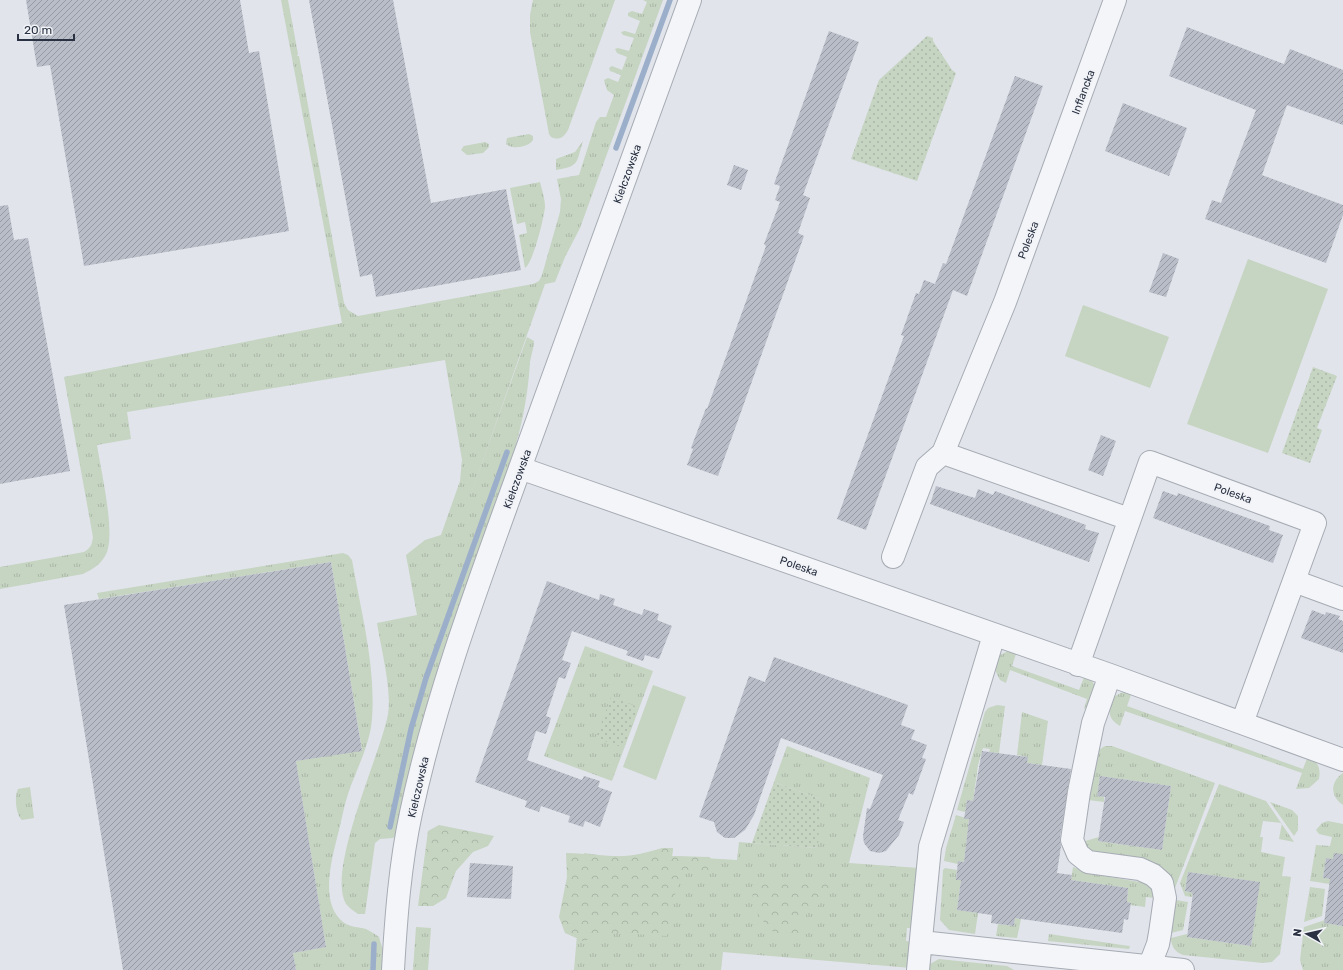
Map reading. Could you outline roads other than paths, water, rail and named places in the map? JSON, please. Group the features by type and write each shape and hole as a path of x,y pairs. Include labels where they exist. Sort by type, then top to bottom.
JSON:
{"street":[{"name":"Kiełczowska","path":"393,970 396,920 411,815 423,761 455,653 520,468 690,0"},
{"name":"Inflancka","path":"1050,183 1115,0"},
{"name":"Poleska","path":"893,557 927,467 943,453 1005,302 1050,183"},
{"path":"943,453 1129,519"},
{"name":"Poleska","path":"1078,665 1150,462 1315,523 1242,723"},
{"name":"Poleska","path":"520,468 1110,675 1343,760"},
{"path":"1294,581 1343,599"},
{"path":"918,970 930,847 994,635"},
{"path":"1110,675 1094,723 1079,792 1072,840 1078,854 1088,862 1140,869 1153,874 1162,883 1165,898 1161,926 1158,944 1148,968"},
{"path":"921,942 1033,962 1183,970"}],"waterway":[{"path":"616,148 670,0"},
{"path":"390,827 411,729 426,678 507,452"},
{"path":"373,970 374,944"}]}
